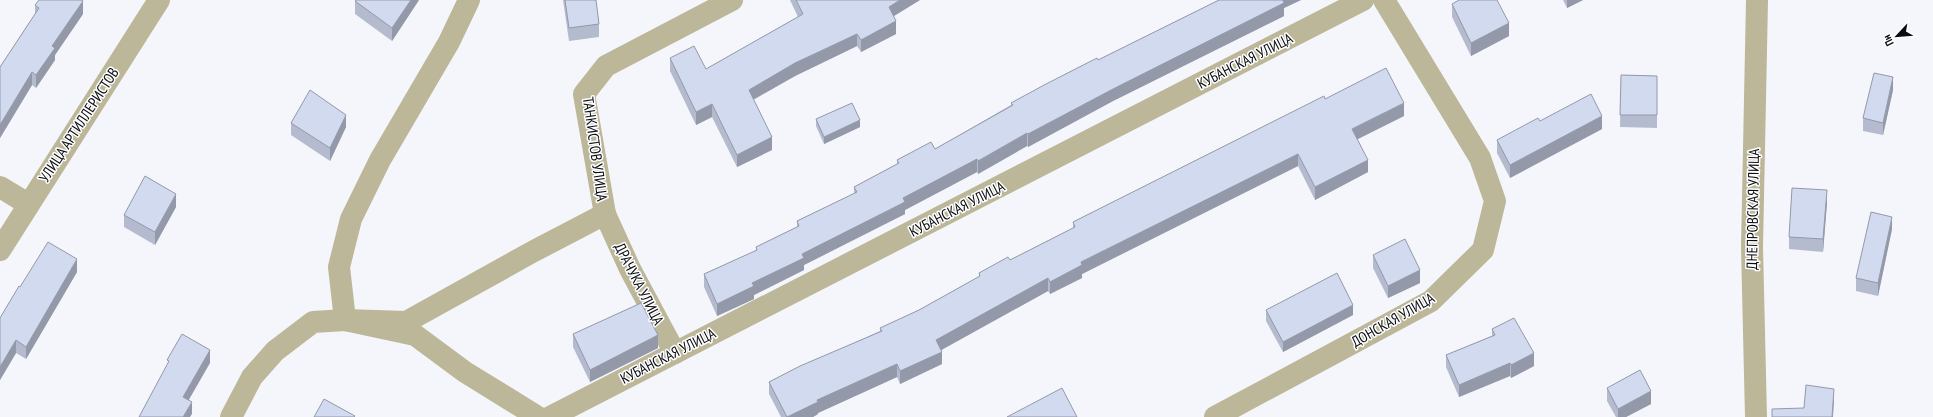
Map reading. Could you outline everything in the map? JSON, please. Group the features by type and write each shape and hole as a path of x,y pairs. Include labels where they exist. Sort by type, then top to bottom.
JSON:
{"street":[{"name":"УЛИЦА АРТИЛЛЕРИСТОВ","path":"0,250 159,0"},
{"path":"469,0 449,42 380,160 351,219 339,268 345,320 415,336 465,372 538,417"},
{"name":"ТАНКИСТОВ УЛИЦА","path":"231,417 252,377 275,351 313,322 345,320 406,322 604,214 584,94 606,66 732,0"},
{"name":"КУБАНСКАЯ УЛИЦА","path":"550,417 1363,0"},
{"name":"ДОНСКАЯ УЛИЦА","path":"1215,417 1431,301 1483,250 1495,202 1480,158 1384,0"},
{"name":"ДНЕПРОВСКАЯ УЛИЦА","path":"1756,417 1752,248 1757,0"},
{"path":"0,187 28,204"},
{"name":"ДРАЧУКА УЛИЦА","path":"604,214 630,269 675,353"}],"building":[{"path":"39,0 83,1 52,46 55,48 36,75 32,72 0,125 0,67 39,8 35,5"},
{"path":"411,0 392,28 355,1"},
{"path":"565,0 596,0 599,24 569,28"},
{"path":"796,0 900,0 889,7 896,21 861,40 857,34 795,63 749,90 772,137 737,155 712,104 696,112 670,58 694,46 706,69 803,14"},
{"path":"1219,0 1283,0 1284,3 1113,89 1028,134 1027,133 978,161 977,159 903,198 905,202 802,254 804,258 752,283 754,286 717,304 704,274 757,250 756,247 799,226 797,221 857,192 854,187 899,163 897,160 931,142 935,149 1013,105 1011,103 1046,84"},
{"path":"1459,0 1497,0 1509,23 1471,43 1452,4"},
{"path":"1386,68 1404,103 1352,129 1368,160 1315,187 1298,154 1081,262 1082,265 1050,282 1048,278 936,340 942,352 900,371 897,364 817,400 818,402 787,417 769,382 800,366 882,331 880,328 919,310 980,276 979,273 1008,257 1010,260 1075,227 1073,222 1324,96 1325,99"},
{"path":"1874,73 1893,77 1883,123 1863,118"},
{"path":"1621,75 1657,76 1657,115 1620,115"},
{"path":"310,90 346,115 330,148 291,123"},
{"path":"1591,94 1602,116 1510,165 1497,140 1538,118 1540,121"},
{"path":"852,103 860,120 824,137 816,119"},
{"path":"145,176 176,194 155,232 124,215"},
{"path":"1792,188 1827,190 1823,239 1789,237"},
{"path":"1871,212 1892,217 1878,283 1856,278"},
{"path":"1405,239 1420,270 1388,286 1373,255"},
{"path":"48,242 77,259 26,347 16,340 0,367 0,318"},
{"path":"1337,273 1353,305 1283,342 1266,310"},
{"path":"641,303 658,335 590,370 573,334"},
{"path":"1514,318 1534,353 1511,365 1510,363 1459,385 1446,355 1495,335 1492,329"},
{"path":"182,334 210,350 183,397 192,402 183,417 139,417 169,361 167,360"},
{"path":"1640,370 1651,391 1618,409 1607,388"},
{"path":"1806,385 1834,389 1832,417 1772,417 1772,409 1804,408"},
{"path":"1062,388 1077,417 1007,417"},
{"path":"324,399 355,416 314,417"}]}
